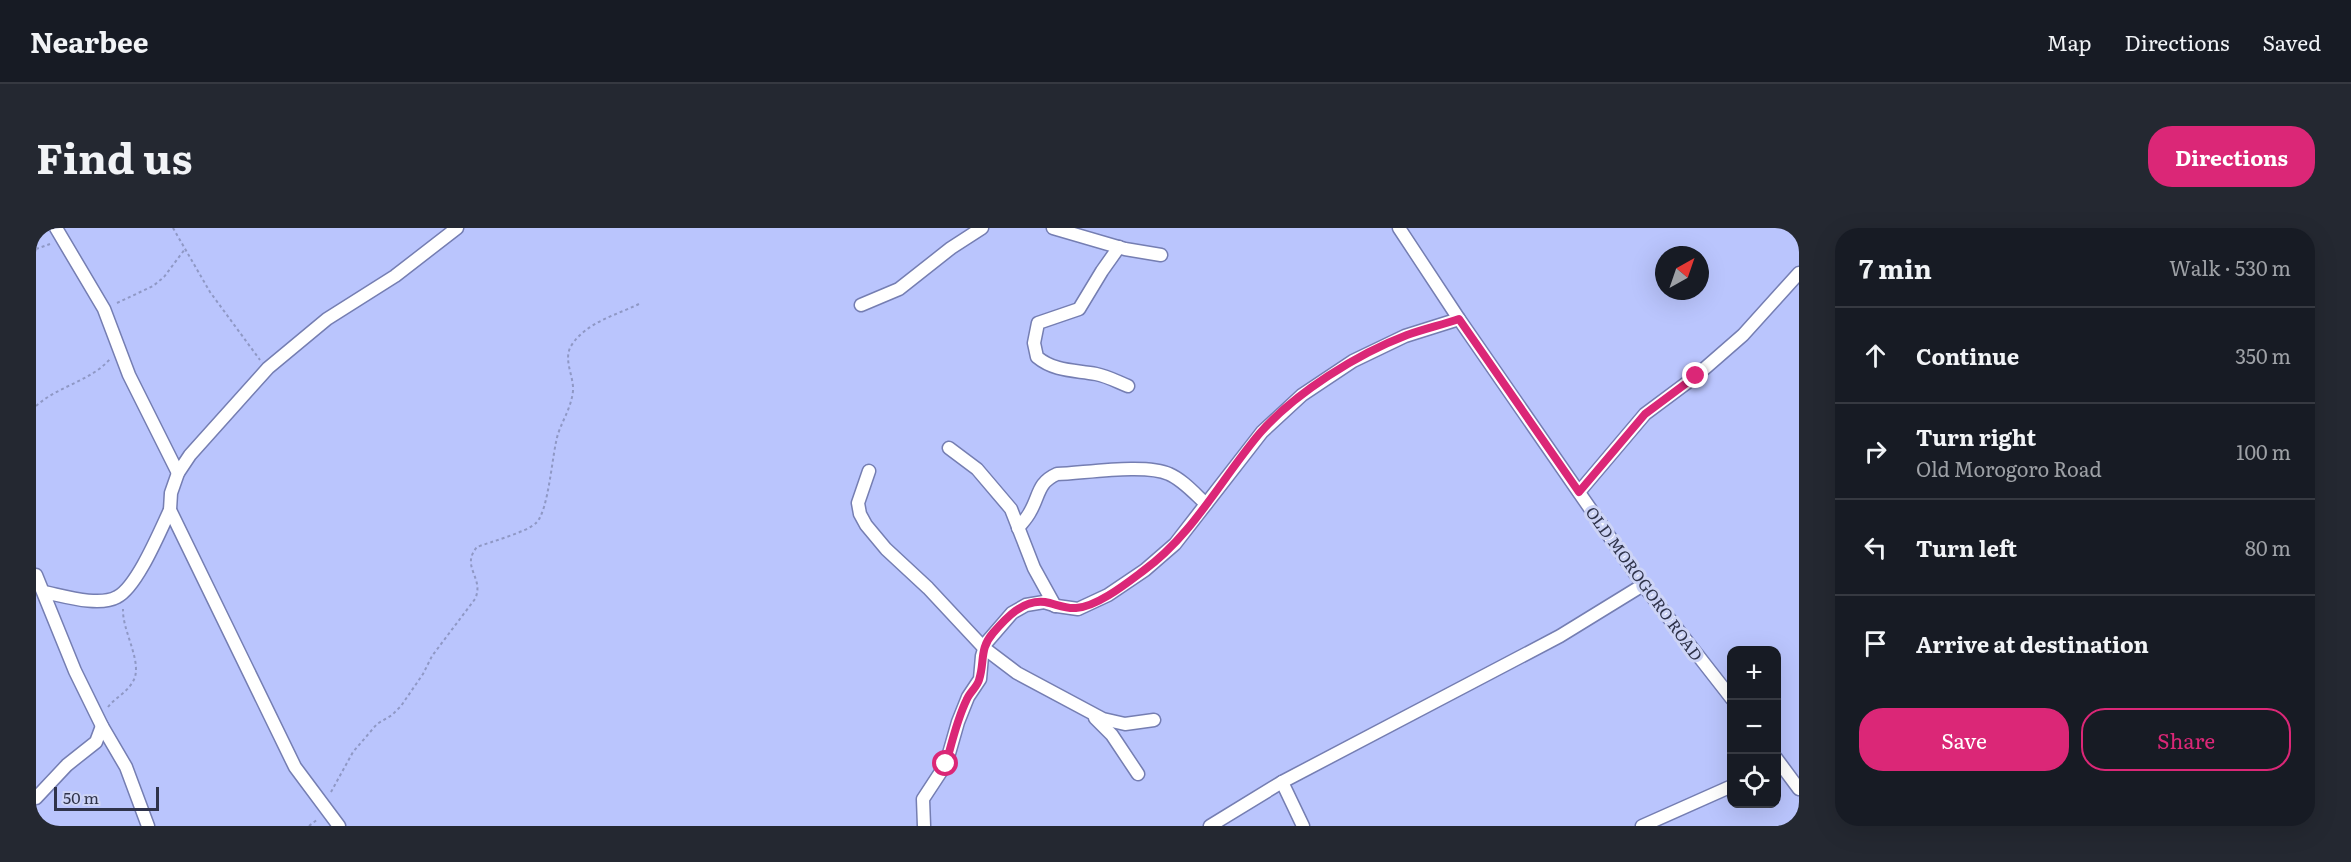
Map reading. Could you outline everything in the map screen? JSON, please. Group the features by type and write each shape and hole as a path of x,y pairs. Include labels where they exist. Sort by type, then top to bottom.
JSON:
{"street":[{"path":"56,228 105,312 118,350 178,473"},
{"path":"44,592 77,600 105,600 117,597 126,590 158,537 170,510 171,493 178,473 190,455 268,368 327,319 395,276 457,228"},
{"path":"861,304 899,289 951,248 982,228"},
{"path":"1053,228 1119,248 1161,255"},
{"name":"OLD MOROGORO ROAD","path":"1399,228 1459,319 1643,585 1727,694"},
{"path":"1119,248 1079,309 1038,323 1034,343 1037,357 1053,366 1071,372 1100,375 1128,386"},
{"path":"1579,492 1645,414 1696,376 1743,335 1799,273"},
{"path":"924,826 924,799 946,764 961,713 980,679 984,648 991,635 1012,613 1026,605 1044,602 1078,609 1108,595 1145,570 1176,544 1262,432 1302,395 1353,361 1405,336 1459,319"},
{"path":"949,448 976,469 1011,509 1034,568 1055,606"},
{"path":"1018,528 1030,512 1041,486 1047,478 1057,474 1125,469 1157,470 1170,474 1206,504"},
{"path":"869,471 858,503 860,514 866,525 886,549 928,588 984,648 1017,673 1090,713 1116,723 1154,720"},
{"path":"170,510 295,767 339,826"},
{"path":"36,575 75,671 102,726 126,767 148,826"},
{"path":"1210,826 1282,782 1560,636 1643,585"},
{"path":"1090,713 1112,735 1138,774"},
{"path":"36,798 67,765 96,742 102,726"},
{"path":"1781,767 1799,789"},
{"path":"1282,782 1303,826"},
{"path":"1642,826 1727,788"}],"path":[{"path":"172,228 232,324 268,368"},
{"path":"105,312 120,301 153,286 164,277 185,249"},
{"path":"324,807 333,785 353,752 377,724 401,706 423,674 432,656 475,599 478,583 471,567 471,554 477,548 529,527 539,520 559,433 572,400 573,386 568,357 571,347 591,327 604,318 641,303"},
{"path":"36,406 43,399 105,364 118,350"},
{"path":"102,726 105,711 114,699 131,684 136,675 131,646 123,624 126,590"}],"route":[{"path":"946,764 958,722 968,697 980,679 981,656 986,643 1012,613 1026,605 1044,602 1078,609 1108,595 1145,570 1176,544 1262,432 1302,395 1353,361 1405,336 1459,319 1579,492 1645,414 1696,376"}]}
